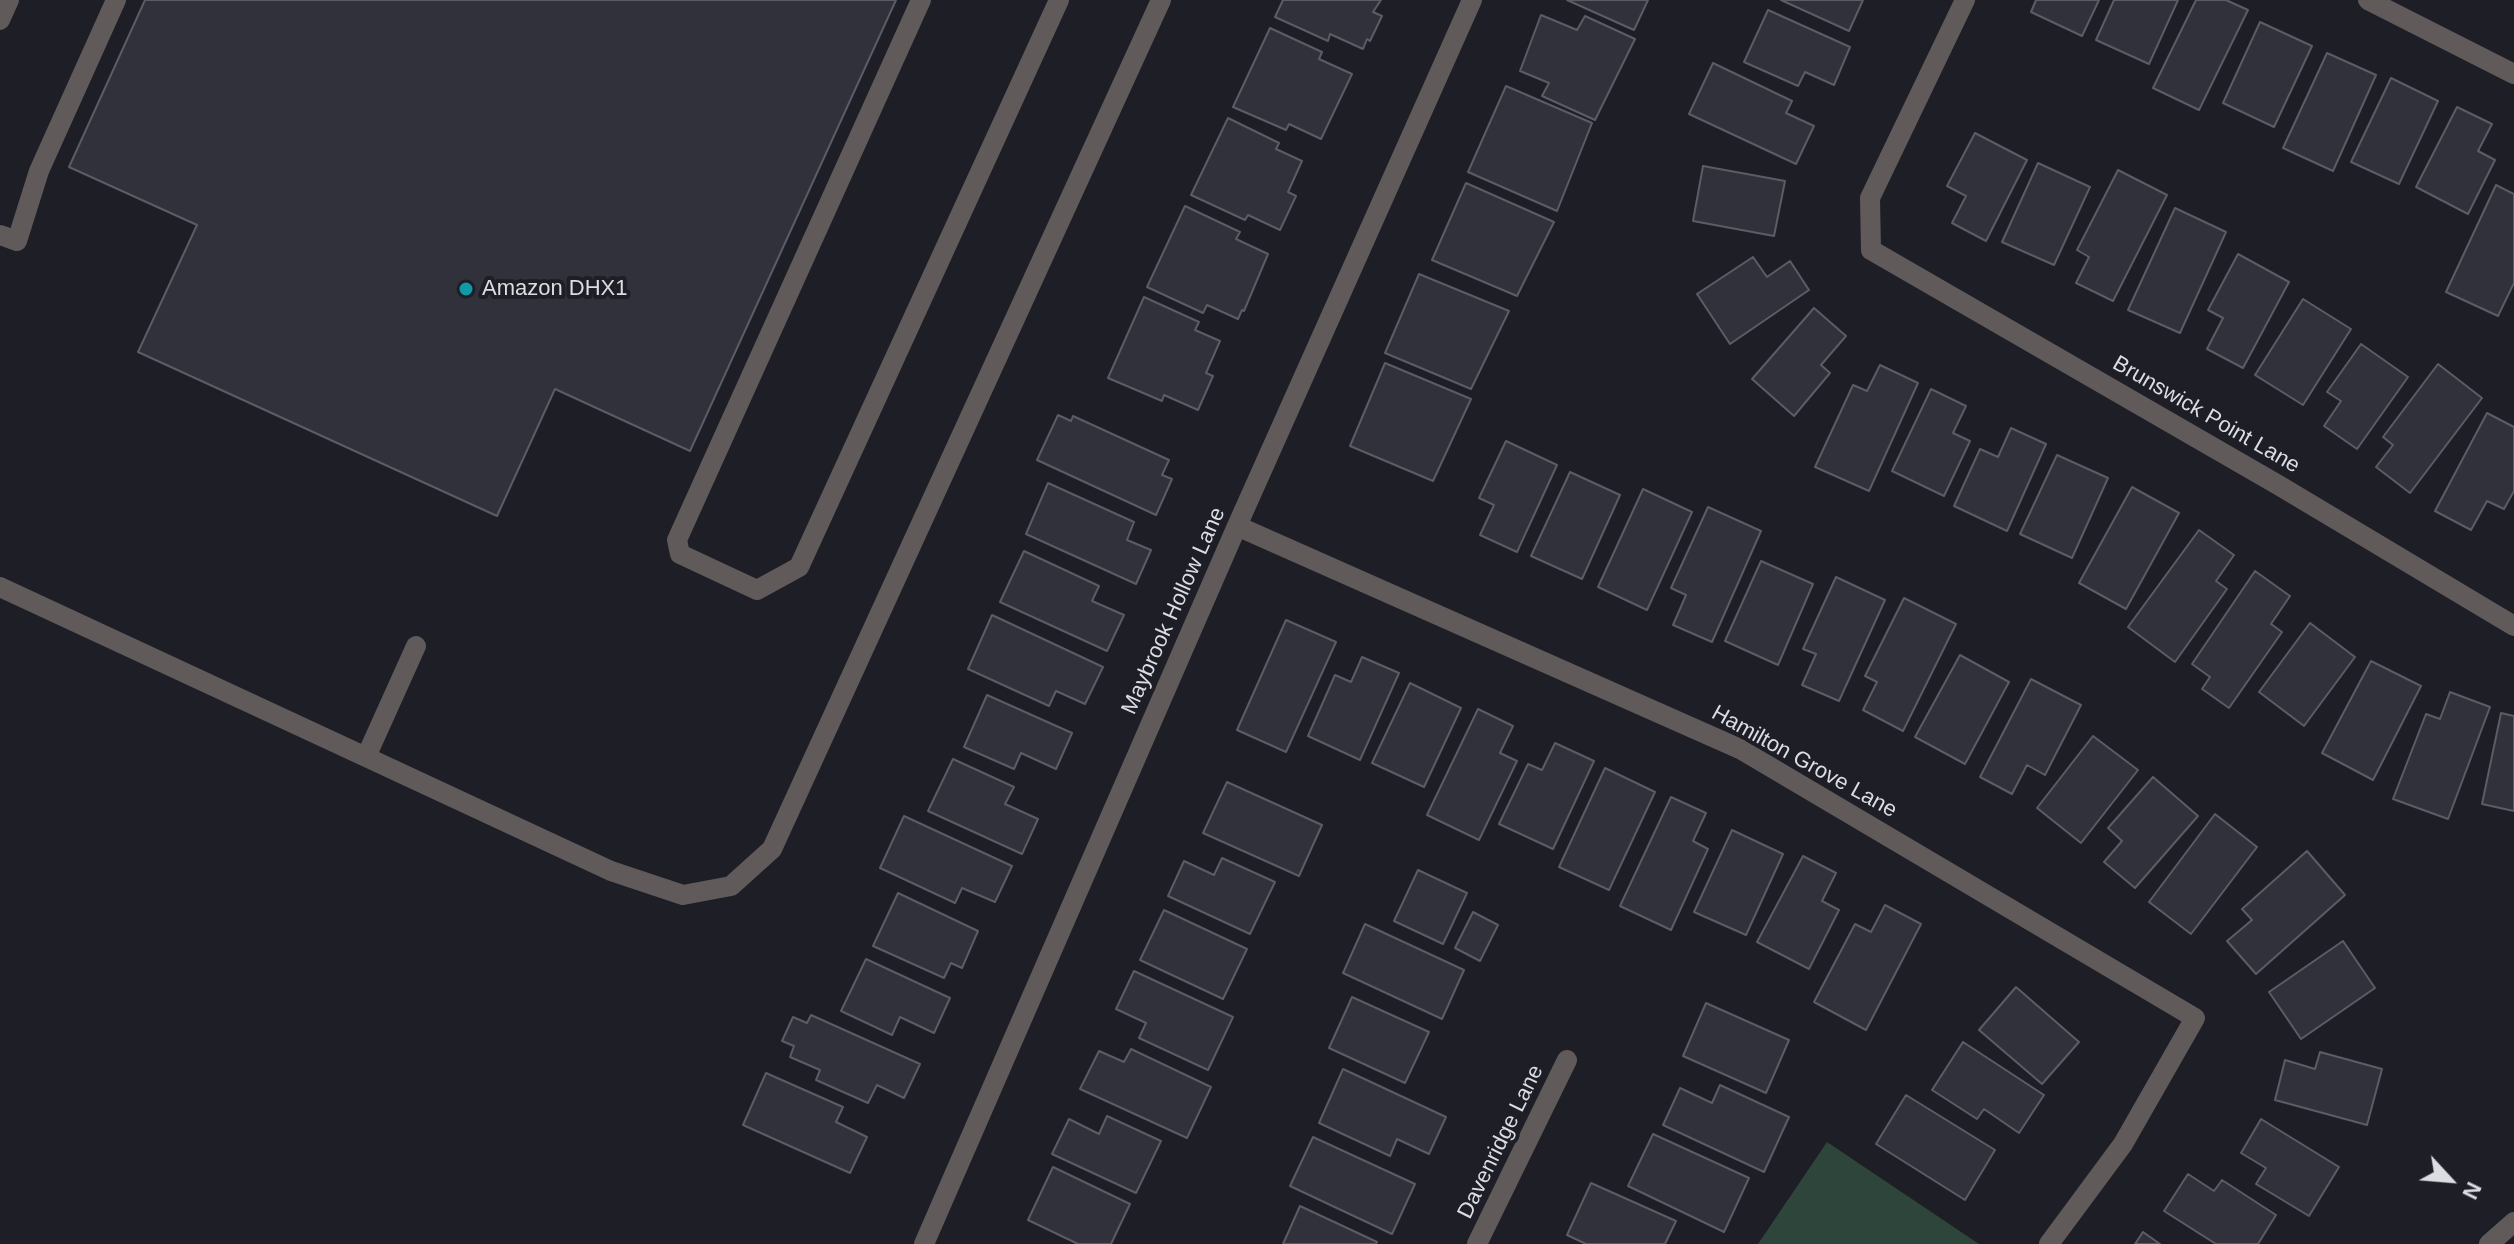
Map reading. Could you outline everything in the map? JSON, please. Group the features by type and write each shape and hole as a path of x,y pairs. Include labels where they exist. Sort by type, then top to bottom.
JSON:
{"street":[{"path":"0,20 9,0"},
{"path":"0,235 17,241 39,171 116,0"},
{"path":"921,0 677,540 680,554 757,590 799,567 1059,0"},
{"path":"0,587 611,871 683,895 731,886 772,849 1161,0"},
{"name":"Maybrook Hollow Lane","path":"924,1244 1237,526 1472,0"},
{"name":"Brunswick Point Lane","path":"1965,0 1870,198 1871,250 2280,486 2514,626"},
{"path":"2368,0 2514,74"},
{"name":"Hamilton Grove Lane","path":"1237,526 1740,749 2195,1018 2123,1144 2049,1244"},
{"path":"366,757 416,646"},
{"name":"Davenridge Lane","path":"1477,1244 1567,1060"},
{"path":"2489,1244 2514,1222"}],"green space":[{"path":"1827,1142 1979,1244 1758,1244"}],"building":[{"name":"Amazon DHX1","path":"145,0 896,0 690,451 555,389 497,516 138,352 197,225 69,167"},
{"path":"1283,0 1381,0 1373,12 1382,16 1363,49 1330,34 1328,41 1275,17"},
{"path":"1567,0 1648,0 1634,30"},
{"path":"1781,0 1863,0 1849,31"},
{"path":"2036,0 2099,0 2082,36 2031,12"},
{"path":"2114,0 2178,0 2149,64 2096,40"},
{"path":"2196,0 2226,0 2248,10 2199,110 2153,88"},
{"path":"1768,10 1850,47 1834,85 1805,72 1798,86 1744,62"},
{"path":"1541,15 1577,30 1585,16 1635,39 1595,120 1542,96 1549,83 1520,71"},
{"path":"2260,22 2312,46 2274,127 2223,103"},
{"path":"1270,28 1322,52 1319,59 1352,74 1321,139 1289,124 1286,130 1233,107"},
{"path":"2327,53 2376,75 2333,171 2283,148"},
{"path":"1713,63 1792,101 1786,113 1814,126 1796,164 1689,114"},
{"path":"2391,78 2438,101 2399,184 2351,162"},
{"path":"1506,86 1592,123 1557,211 1468,172"},
{"path":"2457,107 2492,124 2478,151 2495,160 2468,214 2416,187"},
{"path":"1228,118 1279,143 1276,149 1302,161 1288,192 1296,196 1280,230 1248,215 1245,220 1191,195"},
{"path":"1975,133 2027,160 1986,241 1952,223 1966,196 1947,186"},
{"path":"2038,163 2090,187 2054,265 2002,242"},
{"path":"1703,166 1785,181 1774,236 1693,221"},
{"path":"2118,170 2167,195 2113,301 2076,283 2089,257 2077,250"},
{"path":"1466,183 1554,222 1517,296 1432,260"},
{"path":"2496,185 2514,194 2514,283 2498,316 2446,292"},
{"path":"1185,206 1240,232 1236,239 1268,254 1238,319 1207,305 1203,313 1147,287"},
{"path":"2175,208 2226,232 2180,333 2128,310"},
{"path":"2238,254 2289,282 2243,368 2207,349 2223,318 2208,310"},
{"path":"1753,257 1767,277 1790,261 1809,290 1730,344 1697,294"},
{"path":"1419,274 1509,311 1471,389 1385,353"},
{"path":"1144,297 1199,322 1195,330 1220,341 1206,373 1213,376 1198,410 1164,395 1162,401 1108,378"},
{"path":"2303,299 2351,329 2303,405 2255,375"},
{"path":"1814,308 1846,336 1821,365 1830,373 1794,416 1752,379"},
{"path":"2361,344 2408,377 2357,449 2324,426 2341,401 2327,392"},
{"path":"1385,363 1471,399 1433,481 1350,446"},
{"path":"2438,364 2482,398 2410,493 2376,467 2393,445 2383,437"},
{"path":"1880,365 1918,383 1869,491 1815,467 1853,385 1867,391"},
{"path":"1931,389 1966,406 1953,433 1970,441 1944,496 1892,471"},
{"path":"2487,413 2514,427 2514,491 2504,509 2487,501 2471,530 2435,511"},
{"path":"1058,415 1071,421 1073,416 1169,460 1162,475 1172,479 1156,515 1037,460"},
{"path":"2011,428 2046,444 2007,531 1954,506 1980,449 1998,457"},
{"path":"1506,441 1557,465 1517,552 1480,535 1494,505 1479,498"},
{"path":"2057,455 2108,478 2072,558 2020,534"},
{"path":"1570,472 1620,495 1582,579 1531,556"},
{"path":"1048,483 1134,522 1127,540 1151,550 1136,584 1026,534"},
{"path":"2132,487 2179,513 2126,609 2079,583"},
{"path":"1643,489 1692,512 1647,610 1598,587"},
{"path":"1708,507 1761,531 1712,642 1673,625 1686,595 1671,588"},
{"path":"2199,530 2234,555 2216,581 2227,589 2175,662 2128,627"},
{"path":"1024,551 1099,586 1092,601 1124,615 1107,651 1000,602"},
{"path":"1761,561 1813,584 1778,665 1725,641"},
{"path":"2255,571 2290,596 2271,624 2282,632 2229,708 2202,689 2210,677 2192,664"},
{"path":"1836,577 1885,600 1839,701 1802,685 1816,654 1803,649"},
{"path":"1904,598 1956,624 1903,731 1863,710 1877,682 1865,676"},
{"path":"992,615 1103,667 1085,704 1056,691 1049,706 968,669"},
{"path":"1286,620 1336,642 1286,752 1237,730"},
{"path":"2310,623 2355,657 2304,726 2259,692"},
{"path":"1960,655 2009,682 1965,764 1915,737"},
{"path":"1362,657 1399,673 1360,760 1308,736 1335,675 1351,682"},
{"path":"2371,661 2421,686 2373,780 2322,753"},
{"path":"2031,679 2081,705 2045,775 2027,765 2012,794 1980,777"},
{"path":"1410,683 1461,708 1424,787 1372,763"},
{"path":"2450,692 2490,707 2448,819 2393,799 2426,714 2440,719"},
{"path":"987,695 1072,733 1056,769 1021,753 1014,769 964,747"},
{"path":"1478,709 1513,726 1500,753 1517,761 1479,840 1427,815"},
{"path":"2501,713 2514,716 2514,811 2482,804"},
{"path":"2093,736 2138,770 2081,843 2037,808"},
{"path":"1555,743 1594,761 1553,849 1499,824 1528,764 1542,770"},
{"path":"953,759 1014,787 1005,804 1038,819 1022,854 928,811"},
{"path":"1605,768 1655,792 1609,890 1559,867"},
{"path":"2153,777 2198,816 2135,888 2104,862 2122,841 2108,828"},
{"path":"1227,782 1322,825 1299,876 1203,833"},
{"path":"1671,797 1706,813 1693,841 1708,849 1671,930 1620,906"},
{"path":"2215,814 2257,847 2191,934 2149,902"},
{"path":"904,816 1012,866 995,902 962,888 955,903 880,868"},
{"path":"1732,830 1783,854 1746,935 1694,912"},
{"path":"2307,851 2345,895 2256,974 2227,941 2252,920 2242,909"},
{"path":"1803,856 1836,873 1822,901 1839,910 1809,969 1757,942"},
{"path":"1222,858 1275,882 1250,934 1168,896 1184,861 1214,875"},
{"path":"1418,870 1467,893 1443,944 1394,921"},
{"path":"898,893 978,931 962,968 951,963 944,978 873,946"},
{"path":"1885,905 1921,924 1866,1030 1814,1002 1855,924 1871,932"},
{"path":"1164,910 1247,949 1223,999 1140,960"},
{"path":"1473,912 1498,925 1480,961 1455,948"},
{"path":"1365,924 1464,970 1442,1019 1343,973"},
{"path":"2343,941 2375,988 2301,1039 2269,992"},
{"path":"866,959 950,998 934,1033 900,1017 892,1035 841,1011"},
{"path":"1134,971 1233,1017 1208,1070 1139,1038 1146,1023 1116,1009"},
{"path":"2016,987 2079,1042 2042,1084 1979,1030"},
{"path":"1352,997 1429,1032 1405,1083 1329,1048"},
{"path":"1706,1003 1789,1040 1766,1093 1683,1056"},
{"path":"811,1015 920,1064 904,1098 877,1085 868,1103 816,1080 820,1070 790,1057 794,1046 782,1041 793,1017 807,1023"},
{"path":"1963,1042 2044,1095 2019,1133 1984,1109 1977,1119 1932,1090"},
{"path":"1131,1049 1211,1087 1187,1138 1080,1089 1099,1051 1124,1062"},
{"path":"2320,1052 2382,1069 2367,1125 2275,1100 2285,1060 2315,1069"},
{"path":"1343,1069 1446,1117 1429,1154 1397,1139 1390,1156 1319,1123"},
{"path":"766,1073 843,1107 836,1122 867,1137 850,1173 743,1125"},
{"path":"1720,1085 1789,1117 1764,1172 1663,1125 1680,1088 1712,1103"},
{"path":"1906,1095 1995,1150 1965,1200 1876,1144"},
{"path":"1107,1116 1161,1141 1136,1193 1052,1154 1069,1119 1099,1134"},
{"path":"2261,1119 2339,1167 2309,1216 2256,1184 2266,1168 2241,1153"},
{"path":"1653,1134 1749,1178 1724,1232 1628,1186"},
{"path":"1313,1137 1415,1184 1392,1234 1290,1186"},
{"path":"1053,1167 1130,1204 1111,1244 1078,1244 1028,1220"},
{"path":"2188,1174 2214,1191 2222,1180 2276,1215 2258,1244 2216,1244 2164,1211"},
{"path":"1591,1183 1676,1221 1665,1244 1586,1244 1567,1235"},
{"path":"1300,1206 1377,1242 1283,1244"},
{"path":"2143,1232 2160,1244 2135,1244"}],"place":[{"name":"Amazon DHX1","path":"466,289"}]}
